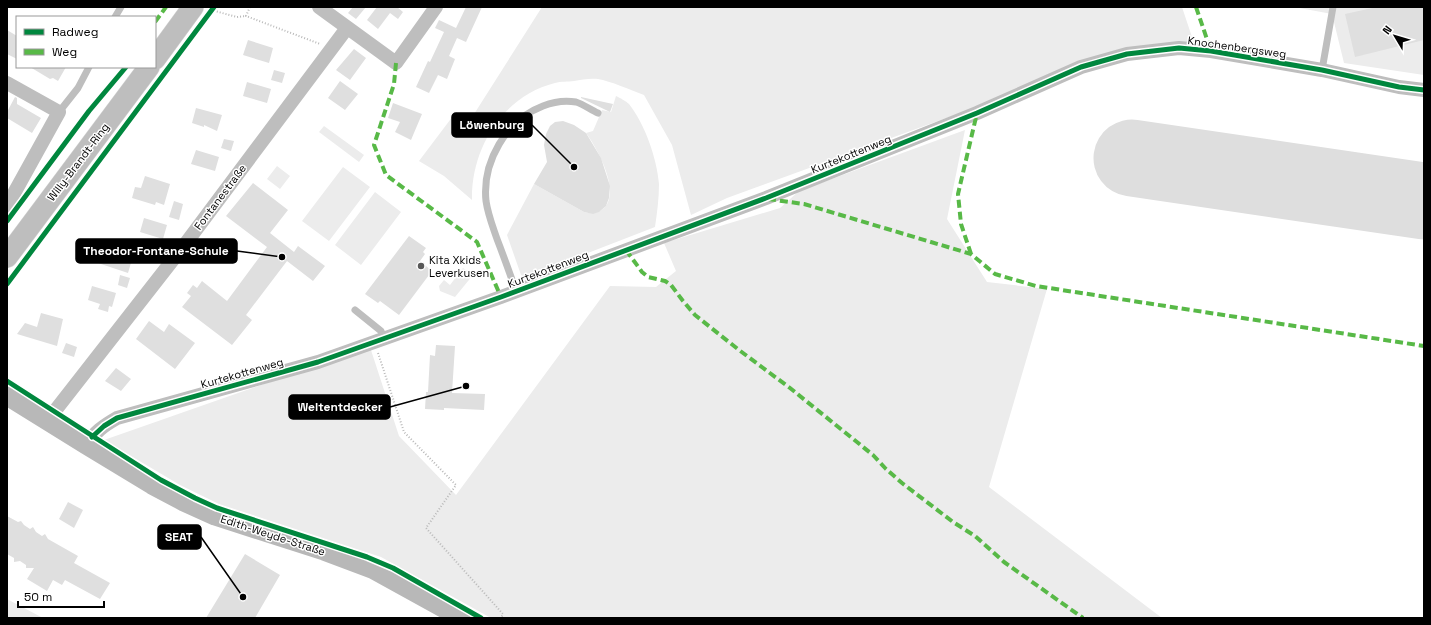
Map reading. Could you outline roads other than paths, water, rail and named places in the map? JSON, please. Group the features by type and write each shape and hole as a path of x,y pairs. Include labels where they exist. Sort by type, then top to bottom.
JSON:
{"main road":[{"path":"156,58 202,8"},
{"name":"Willy-Brandt-Ring","path":"7,257 148,68"}],"street":[{"path":"319,7 396,62 436,7"},
{"name":"Fontanestraße","path":"47,421 186,243 347,28"},
{"name":"Knochenbergsweg","path":"1006,100 1081,67 1127,54 1179,48 1211,51 1322,70 1399,87 1424,90"},
{"path":"7,83 59,112 7,206"},
{"name":"Kurtekottenweg","path":"86,445 95,433 117,418 318,362 516,291 766,198 977,114 1006,100"},
{"name":"Edith-Weyde-Straße","path":"7,396 152,485 184,502 215,516 324,551 372,569 461,618"}],"lane":[{"path":"116,16 121,7"},
{"path":"1322,70 1333,7"},
{"path":"59,112 78,88 88,68"},
{"path":"516,291 490,219 486,201 486,178 493,156 501,140 512,125 536,108 555,102 576,102 598,113"},
{"path":"355,310 382,331 379,340"}],"place":[{"name":"Löwenburg","path":"574,167"},
{"name":"Theodor-Fontane-Schule","path":"282,257"},
{"name":"Kita Xkids Leverkusen","path":"421,266"},
{"name":"Weltentdecker","path":"466,386"},
{"name":"SEAT","path":"243,597"}]}
